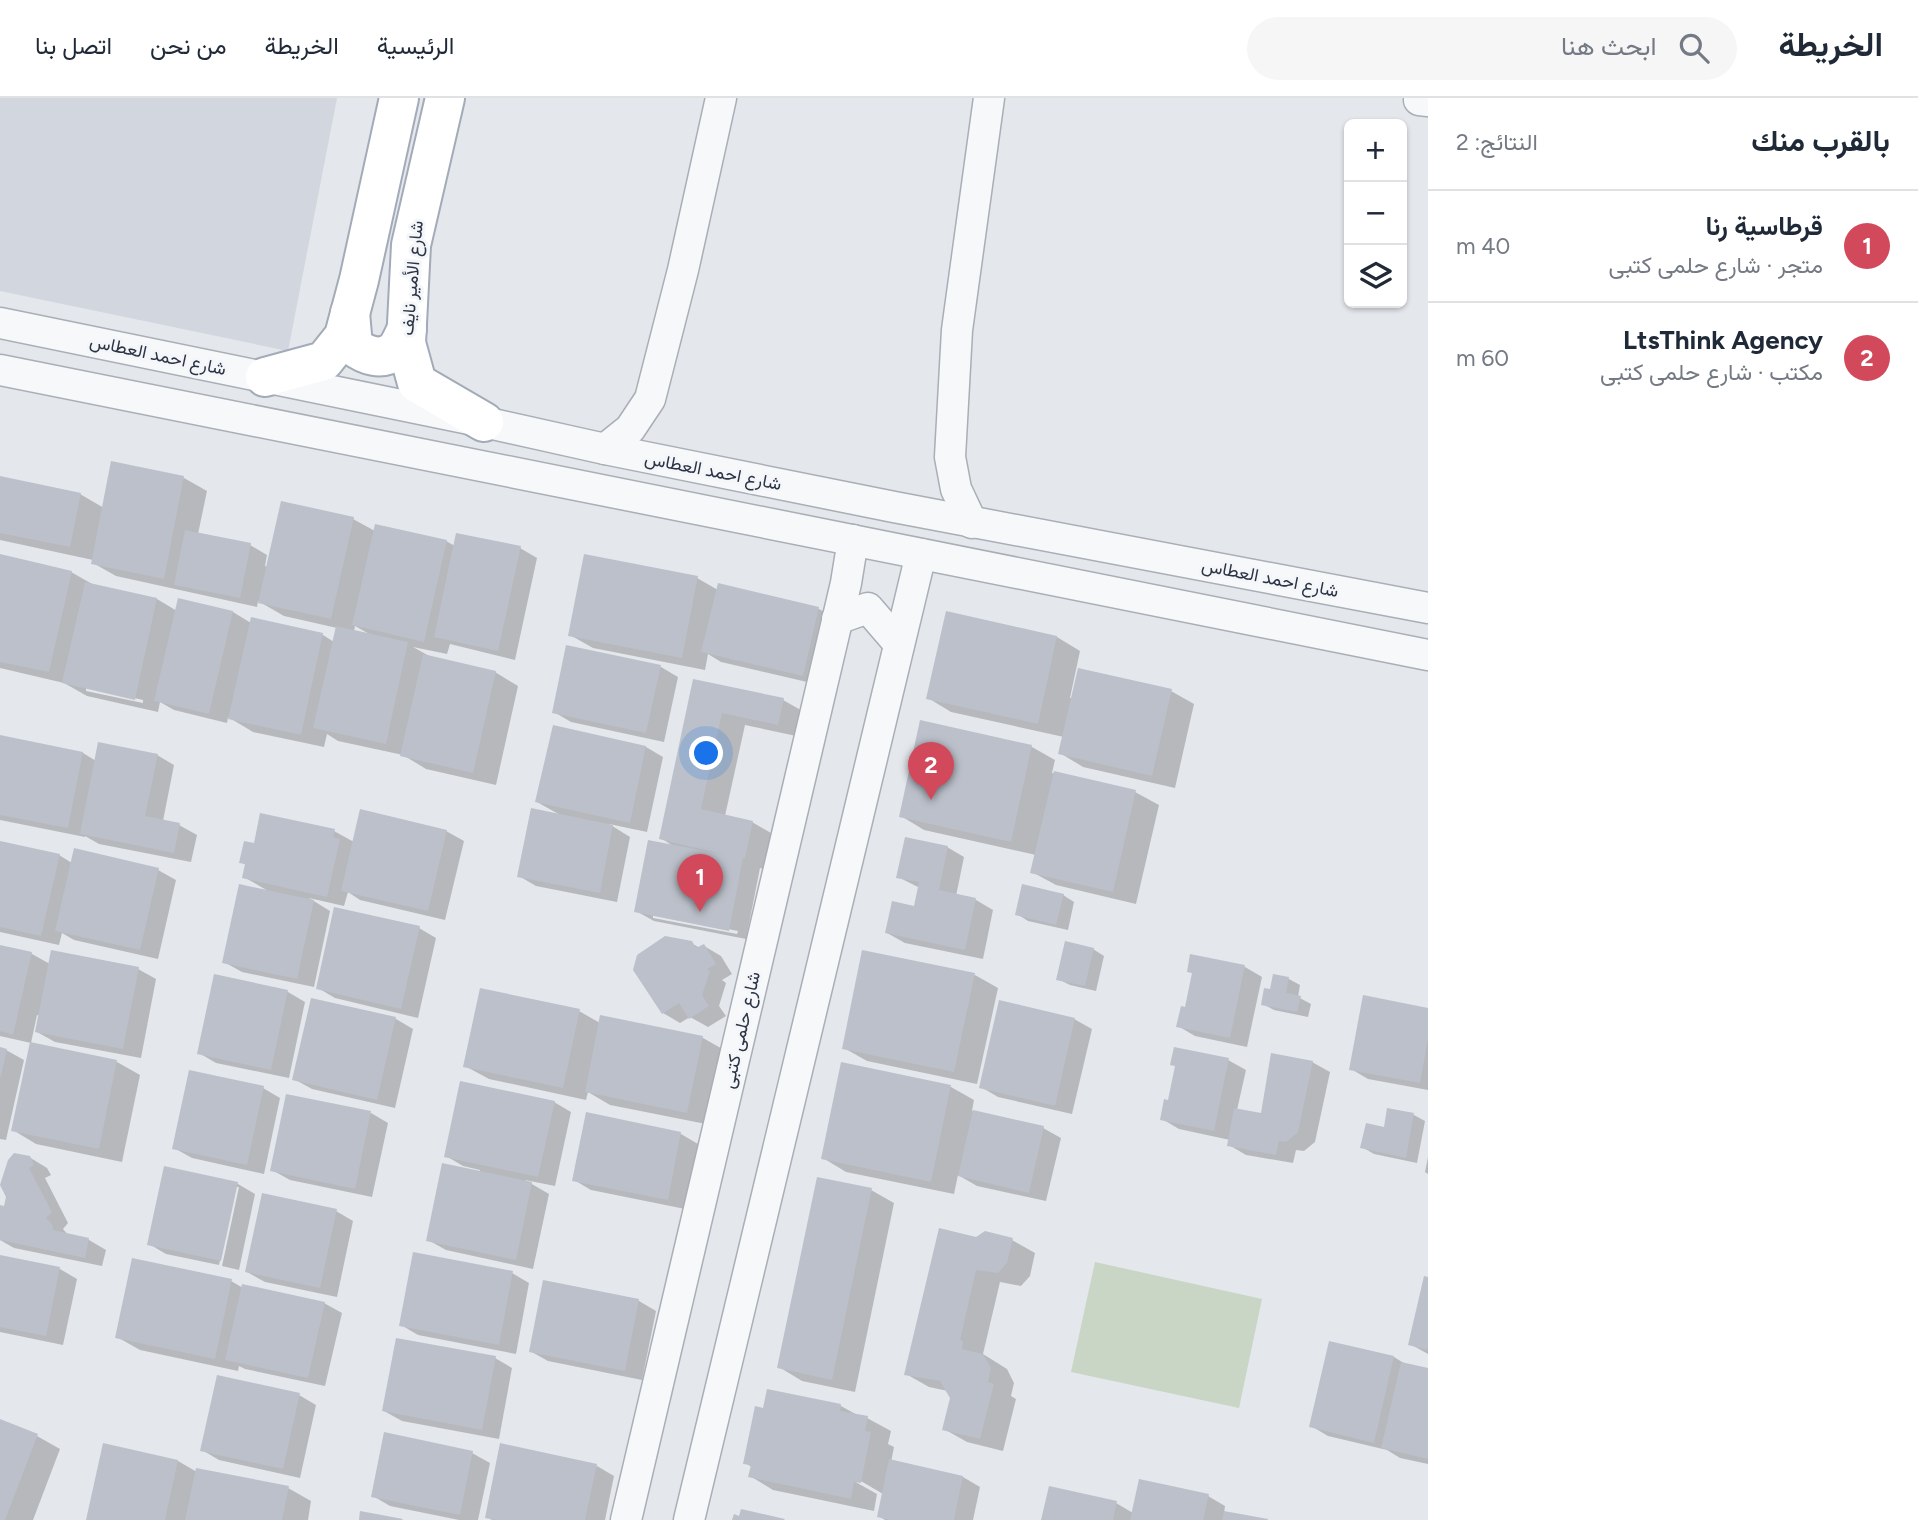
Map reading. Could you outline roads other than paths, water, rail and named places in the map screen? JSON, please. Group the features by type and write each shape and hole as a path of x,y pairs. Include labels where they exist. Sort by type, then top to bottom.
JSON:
{"main road":[{"path":"265,377 324,361 344,336 399,98"},
{"name":"شارع الأمير نايف","path":"445,98 411,245 406,343 417,383 484,422"},
{"path":"350,313 353,346 366,355 384,356 396,349 407,330"}],"street":[{"path":"605,449 631,429 650,399 683,270 721,98"},
{"path":"972,523 956,489 950,457 957,330 989,98"},
{"name":"شارع احمد العطاس","path":"0,323 972,523 1428,608"},
{"path":"0,370 1428,655"},
{"name":"شارع حلمى كتبى","path":"626,1520 837,619 853,540"},
{"path":"689,1520 921,554"},
{"path":"837,619 868,608 900,644"}],"place":[{"name":"LtsThink Agency","path":"931,800"},
{"name":"قرطاسية رنا","path":"700,912"}]}
